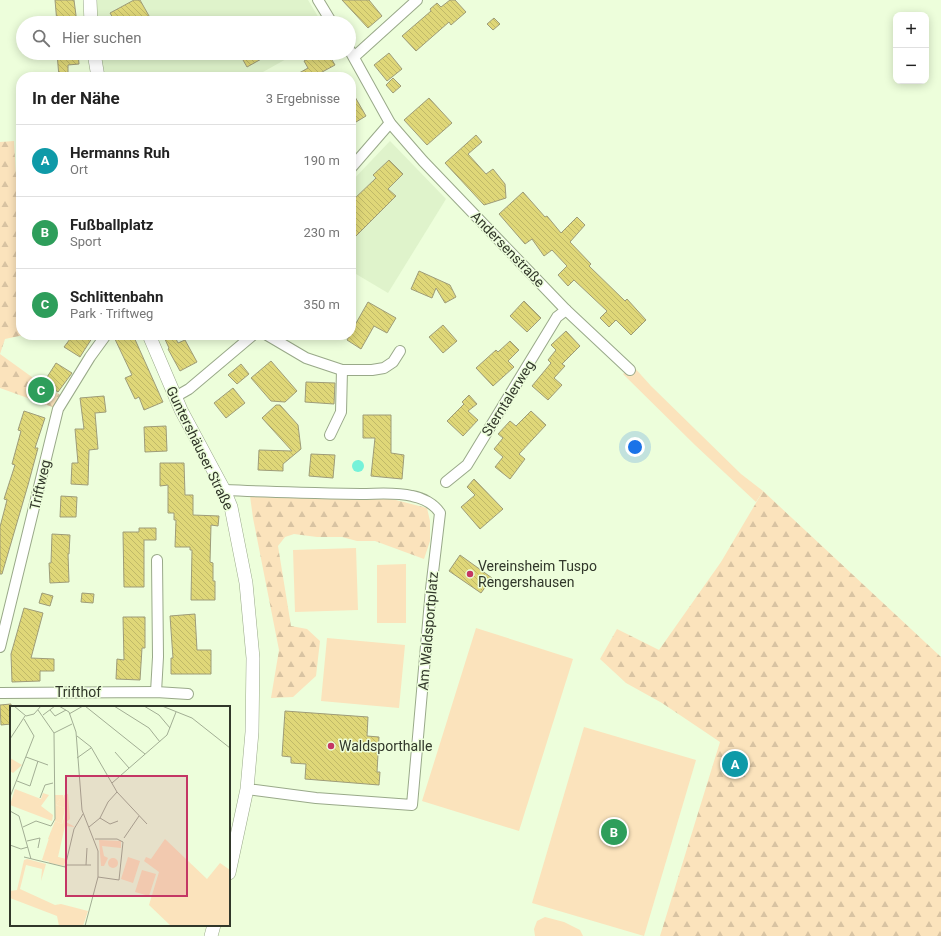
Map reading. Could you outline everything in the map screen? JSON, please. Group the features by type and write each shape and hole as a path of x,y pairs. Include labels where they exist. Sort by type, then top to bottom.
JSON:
{"street":[{"path":"90,0 91,16"},
{"path":"318,0 328,16"},
{"path":"356,50 417,0"},
{"path":"95,60 97,72"},
{"name":"Andersenstraße","path":"356,60 390,124 423,161 566,310 630,370"},
{"path":"356,162 390,124"},
{"name":"Sterntalerweg","path":"446,482 467,465 557,317 566,310"},
{"name":"Triftweg","path":"0,647 58,409 90,357 102,340"},
{"name":"Guntershäuser Straße","path":"151,340 181,410 224,490 231,507 246,583 253,658 252,732 247,789 230,868"},
{"path":"176,397 189,389 247,340"},
{"path":"275,340 306,358 342,370 372,370 384,368 393,362 400,352"},
{"path":"330,435 341,412 342,370"},
{"name":"Am Waldsportplatz","path":"224,490 362,494 394,493 413,496 428,502 440,514 431,589 412,805 316,798 247,789"},
{"path":"156,692 158,657 157,560"},
{"name":"Trifthof","path":"0,693 156,692 188,694"},
{"path":"211,936 214,926"}],"shaded area":[{"path":"94,0 308,0 318,16 95,16"},
{"path":"99,60 284,60 263,72 102,72"},
{"path":"390,141 446,199 388,293 356,274 356,177"}],"green space":[{"path":"14,141 16,176 16,337 5,339 0,354 0,142"},
{"path":"0,354 43,385 64,397 58,409 0,388"},
{"path":"633,366 651,386 741,474 763,491 756,502 695,445 623,374"},
{"path":"763,491 941,657 941,936 660,936 720,742 662,703 626,683 600,659 617,629 659,650 721,562"},
{"path":"250,496 388,498 427,508 430,521 430,541 424,559 375,541 357,541 342,537 317,537 294,534 285,537 278,546 291,626 307,629 320,641 316,676 293,697 271,698 279,650"},
{"path":"356,548 358,610 295,612 293,550"},
{"path":"406,564 406,623 377,623 377,565"},
{"path":"476,628 573,659 519,831 422,801"},
{"path":"327,638 405,645 399,708 321,701"},
{"path":"584,727 696,760 644,936 532,903"},
{"path":"545,917 564,922 580,930 583,936 535,936 534,929 537,921"}],"water":[{"path":"360,460 363,461 363,471 356,472 353,471 352,464 353,461"}],"building":[{"path":"55,0 74,0 76,16 56,16"},
{"path":"134,0 140,0 149,16 112,16 110,13"},
{"path":"342,0 369,0 382,16 368,28"},
{"path":"450,0 455,0 466,12 451,25 449,22 416,51 402,36 431,11 430,9 437,3 441,7"},
{"path":"494,18 500,24 493,30 487,24"},
{"path":"389,53 402,69 387,81 374,65"},
{"path":"58,60 79,60 79,64 68,65 68,72 59,72"},
{"path":"243,60 260,60 247,67"},
{"path":"332,60 335,65 322,72 301,72 308,68 304,61"},
{"path":"393,78 401,86 393,93 386,85"},
{"path":"429,98 452,123 427,145 404,120"},
{"path":"356,99 366,116 356,122"},
{"path":"476,135 482,142 468,154 486,174 493,169 505,184 506,198 484,205 445,163"},
{"path":"389,160 403,174 388,189 396,196 356,236 356,197 376,178 373,175"},
{"path":"523,192 545,217 547,216 561,233 577,217 585,225 570,242 591,264 589,266 625,301 627,299 646,320 631,335 616,320 609,327 600,318 607,311 574,280 568,286 558,275 567,266 552,250 544,256 532,239 525,244 499,214"},
{"path":"419,271 450,285 456,297 445,303 436,288 432,298 411,289"},
{"path":"524,301 541,318 527,332 510,316"},
{"path":"368,302 396,318 387,333 374,326 361,349 347,340 356,340 356,323"},
{"path":"443,325 457,341 443,353 429,337"},
{"path":"566,331 580,346 562,364 565,366 554,378 562,385 548,400 532,386 551,363 548,360 556,350 551,345"},
{"path":"69,340 91,340 80,357 64,347"},
{"path":"115,340 135,340 163,402 144,410 139,397 135,399 125,378 132,375"},
{"path":"165,340 176,340 178,343 185,340 197,362 180,371 168,349 169,348"},
{"path":"510,341 519,350 508,361 514,367 493,386 476,368 496,350 498,352"},
{"path":"271,361 297,391 285,402 271,401 251,378"},
{"path":"56,363 72,373 58,392 44,382"},
{"path":"241,364 249,374 237,384 228,375"},
{"path":"306,382 335,383 334,404 305,402"},
{"path":"233,388 245,403 226,418 214,403"},
{"path":"469,395 477,404 468,411 478,420 463,436 447,421 464,404 462,402"},
{"path":"104,396 106,412 95,413 98,449 89,450 88,485 71,484 72,463 78,463 75,429 84,429 80,398"},
{"path":"276,405 280,405 298,425 301,449 283,464 283,471 258,470 259,450 292,451 262,418"},
{"path":"24,411 45,418 35,448 38,448 28,485 2,574 0,574 0,527 7,500 4,499 15,465 12,464 21,431 18,430"},
{"path":"531,411 546,425 519,454 525,459 510,479 495,467 503,457 494,449 503,438 498,434 510,421 516,426"},
{"path":"363,415 391,415 391,453 404,455 402,479 371,476 375,438 363,438"},
{"path":"166,426 167,451 145,452 144,427"},
{"path":"311,454 335,455 333,478 309,476"},
{"path":"160,463 184,463 185,495 193,495 193,515 219,516 218,526 211,525 210,562 213,563 215,600 191,600 192,550 190,550 190,547 175,547 176,520 174,520 174,513 168,513 168,485 160,486"},
{"path":"474,479 503,509 480,529 461,507 475,495 467,487"},
{"path":"61,496 77,497 76,517 60,517"},
{"path":"139,528 156,528 156,540 144,540 144,587 124,587 123,532 139,532"},
{"path":"52,534 70,535 68,554 69,582 50,583 49,563 51,563"},
{"name":"Vereinsheim Tuspo Rengershausen","path":"460,555 492,578 481,593 449,571"},
{"path":"42,593 53,596 50,606 39,603"},
{"path":"82,593 94,594 93,603 81,602"},
{"path":"24,608 43,613 31,658 54,659 54,671 40,671 40,681 12,682 11,654"},
{"path":"195,614 197,650 211,650 211,674 171,674 171,658 173,658 170,616"},
{"path":"123,617 145,617 145,648 142,648 140,680 116,679 117,659 124,660"},
{"path":"11,704 10,724 1,725 0,705"},
{"name":"Waldsporthalle","path":"285,711 368,717 367,736 379,737 377,772 380,772 379,785 305,779 306,764 291,763 291,757 282,756"},
{"path":"730,751 746,756 740,776 724,771"}],"place":[{"name":"Schlittenbahn","path":"41,390"},
{"name":"Vereinsheim Tuspo Rengershausen","path":"470,574"},
{"name":"Waldsporthalle","path":"331,746"},
{"name":"Hermanns Ruh","path":"735,764"},
{"name":"Fußballplatz","path":"614,832"}]}
